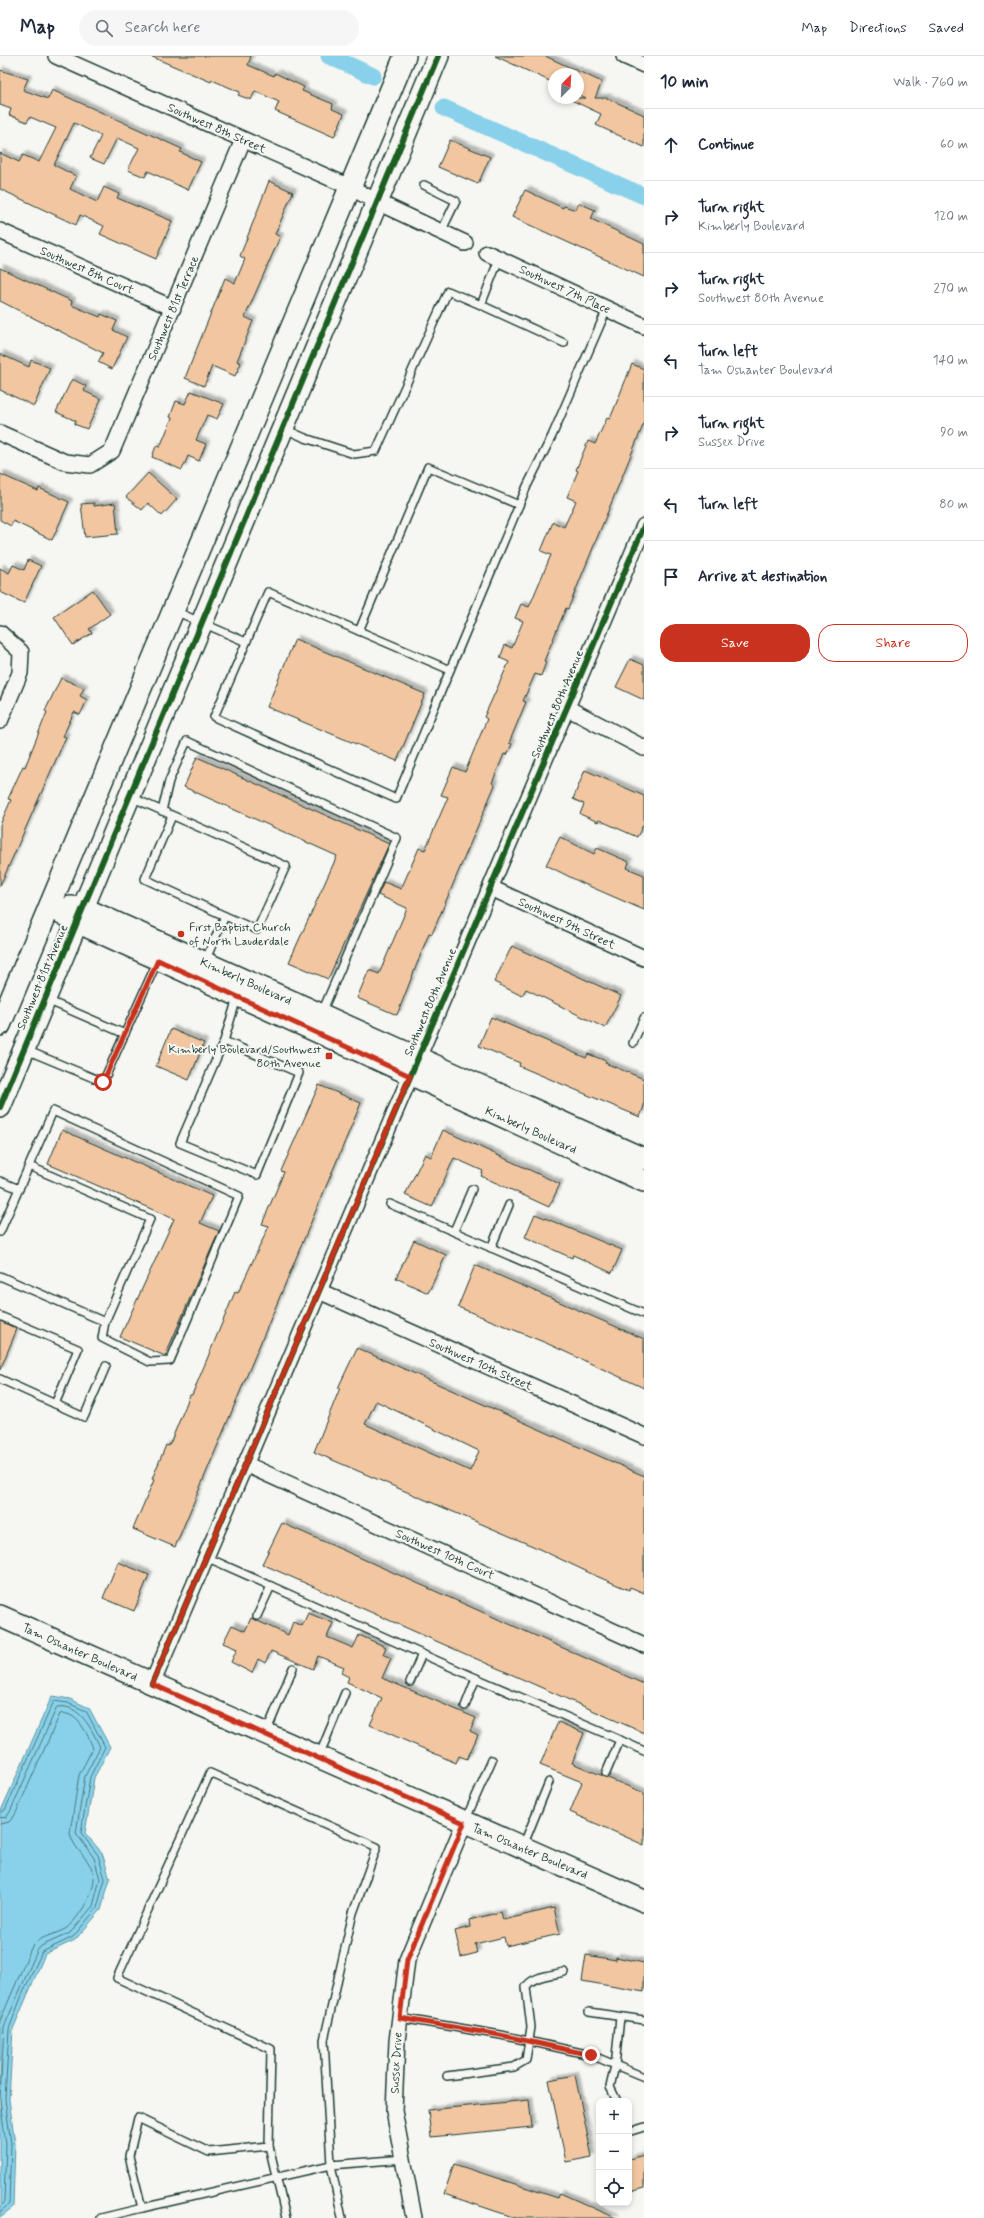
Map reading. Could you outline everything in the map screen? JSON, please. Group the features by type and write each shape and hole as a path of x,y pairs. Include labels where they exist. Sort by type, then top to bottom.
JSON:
{"street":[{"name":"Southwest 8th Street","path":"56,56 350,187 377,202"},
{"name":"Southwest 81st Avenue","path":"0,1025 405,56"},
{"name":"Southwest 81st Avenue","path":"0,1107 438,56"},
{"path":"624,56 644,65"},
{"name":"Southwest 81st Terrace","path":"0,433 65,462 90,465 112,451 243,140"},
{"path":"377,202 465,243"},
{"name":"Southwest 8th Court","path":"0,231 173,308"},
{"name":"Southwest 7th Place","path":"493,256 644,326"},
{"name":"Southwest 80th Avenue","path":"152,1684 567,708 641,542 644,526"},
{"path":"0,633 21,652 20,673 0,721"},
{"path":"567,708 644,748"},
{"name":"Southwest 9th Street","path":"490,888 644,958"},
{"name":"Kimberly Boulevard","path":"50,906 80,915 414,1067 644,1181"},
{"name":"Kimberly Boulevard","path":"239,987 322,1014 414,1067 644,1159"},
{"name":"Southwest 10th Street","path":"319,1291 644,1436"},
{"name":"Southwest 10th Court","path":"245,1464 644,1645"},
{"name":"Tam Oshanter Boulevard","path":"0,1616 265,1735 644,1901"},
{"name":"Sussex Drive","path":"414,2218 394,2111 397,2041 407,1960 464,1823"}],"lane":[{"path":"424,185 456,201 441,232"},
{"path":"481,305 493,256"},
{"path":"283,428 305,438 354,454 376,451 448,291 564,342"},
{"path":"450,670 268,592 214,717 396,799 450,670 519,505 552,436 607,309"},
{"path":"359,631 428,467 519,505"},
{"path":"173,610 246,642"},
{"path":"162,811 169,781 187,741 397,838 322,1014"},
{"path":"130,797 286,866 257,930 145,879 172,816"},
{"path":"202,970 225,916"},
{"path":"24,1050 103,1082 161,952"},
{"path":"224,1042 299,1073 257,1175 180,1143 224,1042 239,987"},
{"path":"45,999 125,1034"},
{"path":"633,1043 644,1018"},
{"path":"0,1232 53,1111 239,1196 170,1361 150,1362 102,1338 105,1322 150,1219 29,1166"},
{"path":"0,1181 19,1189"},
{"path":"454,1231 472,1189"},
{"path":"390,1204 644,1314"},
{"path":"491,1248 509,1205"},
{"path":"0,1276 105,1322"},
{"path":"0,1316 78,1349 55,1404"},
{"path":"0,1379 84,1417 106,1366"},
{"path":"206,1557 476,1678 644,1751"},
{"path":"257,1616 271,1586"},
{"path":"410,1682 422,1654"},
{"path":"265,1735 293,1668"},
{"path":"465,1706 476,1678"},
{"path":"318,1758 345,1692"},
{"path":"606,1772 620,1740"},
{"path":"464,1823 492,1760"},
{"path":"286,2218 269,2146 271,2049 117,1978 210,1773 377,1847 353,1913 324,2040 331,2165 342,2218"},
{"path":"522,1848 549,1782"},
{"path":"447,2076 514,2067 526,2060 530,2042 531,2027 526,1987 534,1980 564,1972"},
{"path":"589,2012 644,2020"},
{"path":"616,2098 610,2087 615,2066 620,2016"},
{"path":"400,2018 591,2055 644,2077"},
{"path":"142,2208 129,2156 138,2118 209,2152 269,2146"},
{"path":"632,2132 644,2127"},
{"path":"101,2218 331,2165 404,2159"}],"water":[{"path":"52,1696 70,1699 89,1708 110,1747 94,1778 85,1833 102,1853 110,1879 101,1910 75,1940 45,1954 13,2029 9,2099 15,2144 13,2207 0,2217 0,1813"}],"building":[{"path":"150,56 251,56 248,65 274,76 275,73 304,87 302,91 333,104 332,109 344,114 334,137 275,111 279,102 255,91 251,100 238,95 240,92 212,80 211,82"},
{"path":"495,56 545,56 571,68 548,68 548,80"},
{"path":"0,70 28,79 23,90 48,99 52,90 182,149 180,152 201,162 188,190 148,171 145,177 128,170 139,148 117,138 104,164 90,158 101,136 74,123 54,165 76,176 70,189 97,202 104,187 119,194 117,198 172,221 156,259 100,234 104,226 80,215 76,225 0,189 0,153 19,162 23,155 39,162 56,128 30,117 27,122 9,115 11,109 0,105"},
{"path":"584,74 602,82 595,98 607,98 644,115 644,147 596,125 601,114 580,104 584,104 584,98 586,98 584,97"},
{"path":"450,140 490,157 478,184 438,167"},
{"path":"269,181 293,192 275,234 280,237 245,317 253,321 237,361 241,363 235,376 212,366 204,386 185,378 225,278 235,283 245,259 240,256"},
{"path":"525,190 563,208 564,206 576,210 579,203 595,210 591,219 644,244 644,277 512,217"},
{"path":"0,268 72,301 71,305 100,317 101,314 117,321 113,330 127,337 112,369 98,362 103,353 0,301"},
{"path":"0,354 29,367 31,360 50,368 34,406 0,390"},
{"path":"632,364 644,369 644,423 568,609 566,608 544,661 546,662 541,676 535,674 523,701 526,702 509,743 512,744 507,755 504,754 492,783 495,785 432,934 429,933 397,1015 357,998 369,970 379,974 407,908 378,895 384,882 401,889 419,848 425,850 448,797 441,795 453,767 465,772 487,719 484,717 509,662 500,658 505,645 512,648 523,621 515,618 521,604 529,607 551,555 541,551 553,522 564,527 576,501 567,497 588,441 595,444 607,418 610,419"},
{"path":"72,379 86,386 84,391 101,399 87,429 74,424 76,421 56,412"},
{"path":"191,391 224,404 217,419 207,415 196,440 206,444 199,461 188,456 182,470 152,457 156,446 160,447 172,418 170,417 176,401 185,404"},
{"path":"148,473 177,499 162,516 148,503 142,510 126,497"},
{"path":"0,474 38,491 39,488 69,502 52,540 13,521 11,526 0,520"},
{"path":"94,503 94,506 115,503 118,534 85,537 81,504"},
{"path":"28,560 41,566 24,603 0,592 0,568 9,573 13,565 24,570"},
{"path":"93,590 110,614 89,629 92,633 73,645 54,617"},
{"path":"295,639 425,694 397,761 267,707"},
{"path":"630,659 644,665 644,700 616,687"},
{"path":"61,678 84,688 80,696 87,700 80,715 74,712 63,736 66,737 0,886 0,825 11,800 8,799 23,766 25,767 47,712 45,711"},
{"path":"197,757 389,844 328,979 289,962 337,856 184,787"},
{"path":"585,770 644,796 644,823 637,837 599,820 598,822 580,814 584,804 573,799"},
{"path":"560,837 594,854 597,848 629,862 627,868 644,875 644,910 582,883 546,865"},
{"path":"512,946 621,996 605,1028 526,989 522,996 494,982"},
{"path":"491,1017 586,1058 588,1054 606,1061 605,1063 644,1079 644,1106 640,1117 519,1066 520,1063 479,1046"},
{"path":"171,1029 204,1043 189,1080 156,1066"},
{"path":"319,1085 361,1103 175,1547 133,1529 154,1480 152,1479 166,1445 169,1446 235,1292 238,1293 269,1226 262,1224 284,1172 281,1171"},
{"path":"62,1130 212,1196 200,1223 219,1231 165,1356 120,1337 174,1219 48,1164"},
{"path":"443,1130 560,1184 549,1207 481,1176 483,1171 454,1158 432,1207 405,1195 425,1154 431,1157"},
{"path":"535,1214 622,1250 612,1273 573,1255 572,1258 525,1237"},
{"path":"414,1240 446,1255 428,1293 396,1278"},
{"path":"475,1265 644,1339 644,1388 546,1343 458,1307"},
{"path":"0,1321 17,1329 0,1370"},
{"path":"357,1348 644,1476 644,1593 630,1587 629,1590 535,1547 314,1452 340,1388 338,1388","holes":["376,1401 479,1451 470,1471 365,1424"]},
{"path":"282,1523 644,1684 644,1733 262,1564"},
{"path":"118,1562 149,1575 134,1611 103,1598"},
{"path":"308,1613 333,1623 327,1637 353,1648 359,1635 386,1647 383,1654 391,1658 382,1678 476,1718 470,1731 478,1735 467,1759 459,1756 456,1763 370,1725 382,1698 347,1682 349,1677 341,1673 344,1667 318,1656 313,1669 271,1651 265,1663 258,1659 252,1673 231,1662 237,1649 223,1643 232,1625 245,1631 251,1618 288,1635 293,1622 302,1626"},
{"path":"558,1722 584,1733 572,1763 644,1793 644,1845 570,1812 582,1782 540,1765"},
{"path":"554,1908 560,1934 506,1946 504,1937 475,1944 477,1953 461,1957 455,1931 470,1927 469,1920 501,1912 503,1920"},
{"path":"586,1955 616,1960 616,1957 644,1963 644,1992 582,1981"},
{"path":"575,2075 592,2157 566,2162 549,2080"},
{"path":"529,2100 532,2127 431,2137 428,2110"},
{"path":"644,2155 644,2188 632,2191 632,2170 632,2158"},
{"path":"454,2164 558,2198 560,2193 616,2218 516,2218 444,2194"}],"waterway":[{"path":"329,56 373,76"},
{"path":"444,108 644,196"}],"cycle path":[{"path":"0,1107 438,56"},
{"path":"152,1684 644,526"}],"place":[{"name":"First Baptist Church of North Lauderdale","path":"181,934"},
{"name":"Kimberly Boulevard/Southwest 80th Avenue","path":"329,1056"}],"route":[{"path":"103,1082 158,960 410,1076 152,1684 464,1823 407,1960 400,2018 500,2035 591,2055"}]}
